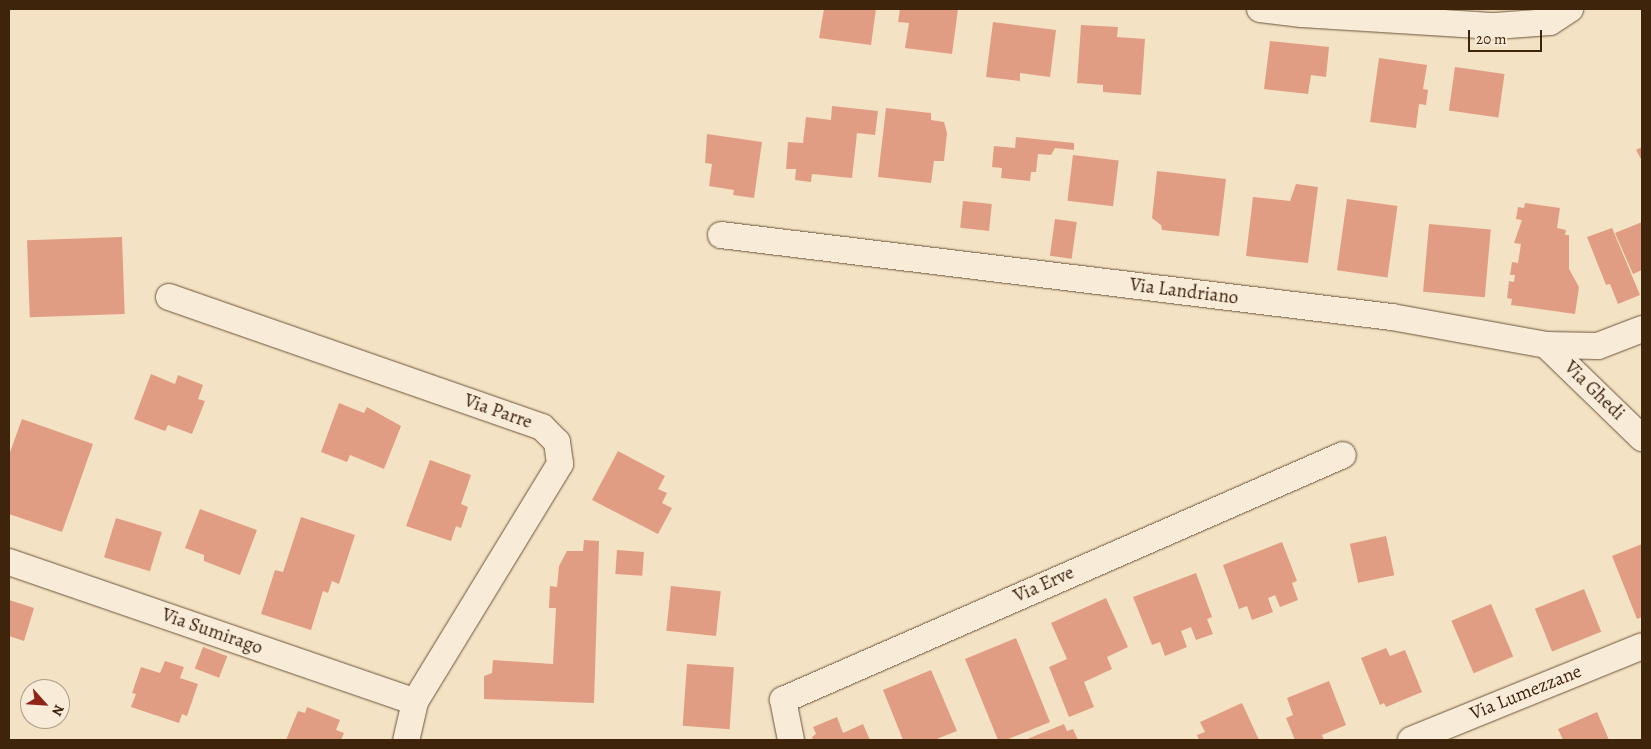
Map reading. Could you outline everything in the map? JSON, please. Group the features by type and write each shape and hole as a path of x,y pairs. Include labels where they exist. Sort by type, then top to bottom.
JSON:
{"street":[{"path":"1260,9 1302,14 1495,26 1550,22 1570,9"},
{"name":"Via Landriano","path":"721,236 1392,317 1546,345 1598,346 1642,330"},
{"name":"Via Parre","path":"169,297 542,427 557,442 560,464 415,702 406,740"},
{"name":"Via Ghedi","path":"1546,345 1642,438"},
{"name":"Via Erve","path":"791,740 784,700 1343,455"},
{"name":"Via Sumirago","path":"9,562 415,702"},
{"name":"Via Lumezzane","path":"1410,740 1642,646"}],"building":[{"path":"824,9 876,9 871,45 819,38"},
{"path":"900,9 958,9 952,54 905,48 909,23 898,22"},
{"path":"993,22 1056,30 1050,77 1020,73 1020,81 986,77"},
{"path":"1081,25 1118,27 1117,37 1145,39 1141,95 1103,92 1103,85 1077,83"},
{"path":"1270,41 1329,47 1326,77 1311,75 1308,94 1264,89"},
{"path":"1379,58 1427,65 1423,89 1428,90 1426,105 1419,104 1416,128 1370,122"},
{"path":"1455,67 1505,74 1498,118 1449,111"},
{"path":"832,106 878,111 875,135 857,133 852,178 812,174 811,182 795,180 796,169 786,169 788,142 803,143 806,117 831,120"},
{"path":"886,108 931,113 931,120 944,122 947,133 944,161 934,161 931,183 878,177"},
{"path":"707,134 762,142 754,198 733,195 734,190 709,186 712,164 705,163"},
{"path":"1016,137 1074,143 1074,150 1055,148 1051,155 1038,154 1036,172 1031,172 1030,181 1001,178 1002,168 992,167 994,146 1015,148"},
{"path":"1642,147 1642,161 1636,150"},
{"path":"1073,155 1119,161 1113,206 1067,201"},
{"path":"1157,171 1226,179 1219,236 1162,230 1161,225 1152,218"},
{"path":"1296,184 1318,187 1308,263 1246,256 1253,197 1290,201"},
{"path":"1347,199 1398,206 1387,277 1337,270"},
{"path":"963,201 992,204 989,231 960,228"},
{"path":"1525,203 1560,208 1557,228 1566,230 1565,235 1569,235 1569,269 1579,287 1575,314 1511,305 1512,299 1507,298 1509,281 1514,282 1515,275 1510,275 1512,262 1518,263 1521,244 1514,243 1522,220 1516,219 1518,207 1524,208"},
{"path":"1055,219 1077,222 1072,259 1050,256"},
{"path":"1642,222 1642,270 1633,274 1615,233"},
{"path":"1429,224 1491,229 1485,297 1423,292"},
{"path":"1612,228 1640,295 1618,304 1610,284 1606,285 1587,237"},
{"path":"122,237 125,314 30,317 27,240"},
{"path":"151,374 175,384 178,375 203,385 198,399 205,401 192,434 168,425 165,431 134,419"},
{"path":"339,403 364,413 367,407 401,426 384,469 350,455 347,462 321,452"},
{"path":"22,419 93,444 62,532 9,514 9,455"},
{"path":"618,451 665,476 658,489 667,493 662,503 672,508 658,534 592,500"},
{"path":"430,460 471,475 461,504 468,507 461,528 456,526 451,541 406,526"},
{"path":"200,509 257,530 240,575 204,561 204,555 185,548"},
{"path":"301,517 355,535 339,584 332,581 328,593 323,591 311,630 261,614 275,570 283,572"},
{"path":"116,518 162,532 150,571 104,557"},
{"path":"1386,536 1394,575 1358,583 1350,544"},
{"path":"584,540 599,541 594,703 484,699 484,676 492,673 493,660 553,664 556,608 549,608 550,586 557,587 559,566 567,551 583,551"},
{"path":"1282,542 1297,581 1292,583 1298,600 1280,607 1275,595 1268,598 1273,612 1252,620 1247,606 1239,609 1223,565"},
{"path":"1642,544 1642,617 1637,619 1612,556"},
{"path":"617,550 644,552 642,576 615,574"},
{"path":"1196,573 1212,617 1207,619 1213,634 1196,640 1191,627 1181,631 1187,647 1165,656 1160,642 1152,645 1133,597"},
{"path":"671,586 721,591 716,636 666,631"},
{"path":"1584,589 1601,632 1552,652 1535,609"},
{"path":"1106,598 1128,647 1107,657 1112,669 1084,682 1094,707 1069,717 1049,667 1067,659 1051,623"},
{"path":"9,600 34,608 24,641 9,636"},
{"path":"1491,604 1513,656 1474,673 1451,621"},
{"path":"1016,638 1050,722 1006,740 998,740 965,659"},
{"path":"203,647 227,656 219,678 195,668"},
{"path":"1386,648 1390,656 1405,650 1422,692 1386,707 1384,703 1380,705 1361,658"},
{"path":"165,661 184,667 180,678 198,684 187,716 182,714 179,723 131,707 136,694 132,693 141,667 160,673"},
{"path":"687,664 734,667 730,729 683,726"},
{"path":"931,670 957,731 934,740 903,740 883,690"},
{"path":"1329,681 1346,725 1322,735 1324,740 1295,740 1286,718 1293,715 1287,698"},
{"path":"1242,703 1259,740 1199,740 1197,735 1205,732 1200,722"},
{"path":"307,707 340,720 336,730 344,733 341,740 286,740 298,711 305,713"},
{"path":"1597,712 1609,740 1563,740 1558,729"},
{"path":"837,717 843,733 863,724 870,740 813,740 812,737 816,734 813,727"},
{"path":"1064,724 1067,731 1073,729 1078,740 1025,740"}]}
